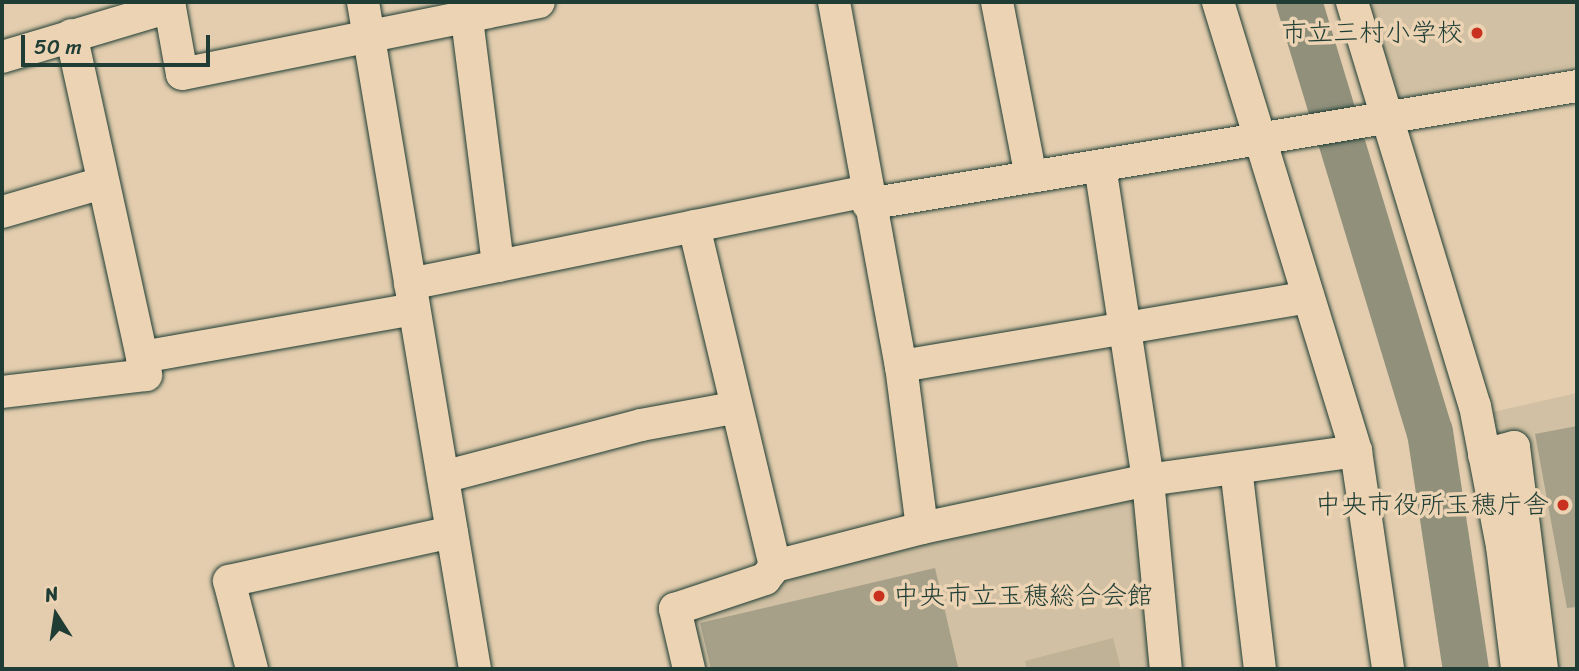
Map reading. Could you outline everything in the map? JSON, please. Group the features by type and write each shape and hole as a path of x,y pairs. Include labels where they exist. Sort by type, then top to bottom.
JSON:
{"street":[{"path":"363,2 475,669"},
{"path":"2,57 169,4 182,74 368,34 467,19 539,2"},
{"path":"834,2 867,198 901,366 922,528"},
{"path":"997,2 1031,177"},
{"path":"1217,2 1356,451 1379,668"},
{"path":"1352,2 1475,406 1502,546 1517,669"},
{"path":"467,19 498,266"},
{"path":"2,392 146,375 71,35"},
{"path":"142,357 412,296 498,266 694,226 867,198 1031,177 1577,86"},
{"path":"1100,166 1128,330 1148,480 1166,669"},
{"path":"2,212 102,183"},
{"path":"694,226 734,408 775,566"},
{"path":"901,366 1128,330 1308,297"},
{"path":"443,477 640,425 734,408"},
{"path":"1484,455 1514,447 1542,669"},
{"path":"689,669 675,609 765,579 775,566 922,528 1148,480 1356,451"},
{"path":"1236,468 1259,669"},
{"path":"252,669 229,581 452,532"}],"shaded area":[{"name":"市立三村小学校","path":"1366,2 1577,2 1577,65 1398,99"},
{"path":"1577,393 1577,669 1517,669 1488,413"},
{"path":"1148,480 1166,669 689,669 675,609"},
{"path":"1113,638 1121,669 1027,669 1025,661"}],"building":[{"name":"中央市役所玉穂庁舎","path":"1577,426 1577,607 1567,608 1535,434"},
{"name":"中央市立玉穂総合会館","path":"935,568 958,667 711,669 700,623"}],"waterway":[{"path":"1299,2 1430,432 1466,669"}],"place":[{"name":"市立三村小学校","path":"1477,33"},
{"name":"中央市役所玉穂庁舎","path":"1563,505"},
{"name":"中央市立玉穂総合会館","path":"879,596"}]}
